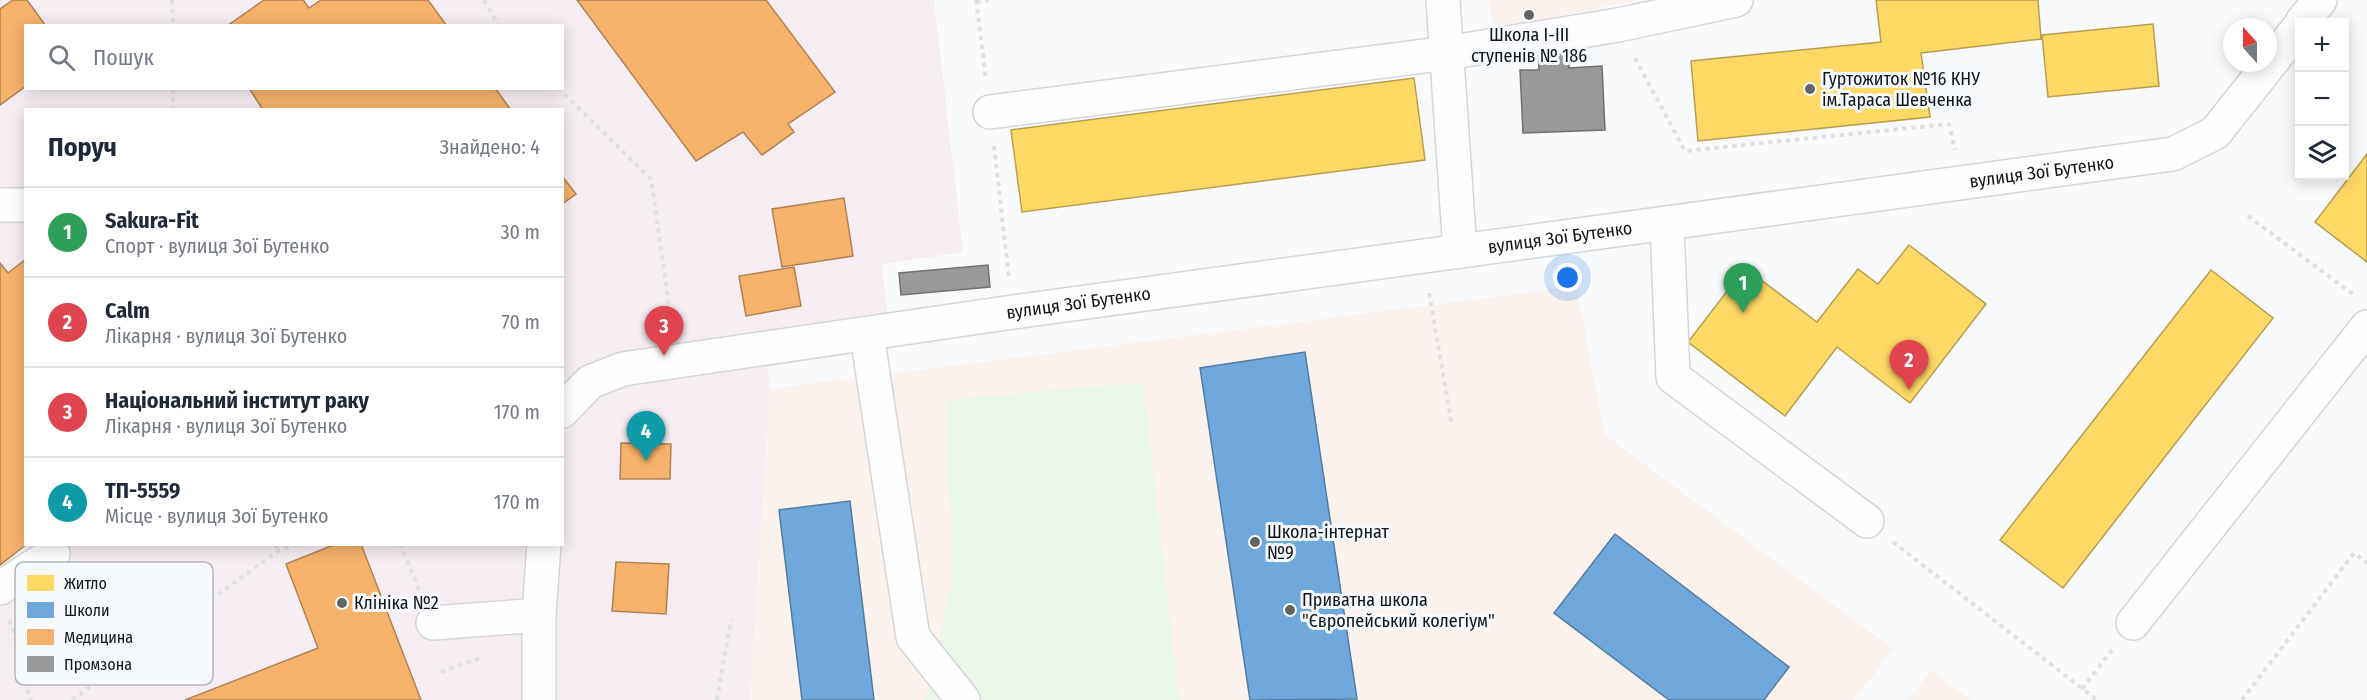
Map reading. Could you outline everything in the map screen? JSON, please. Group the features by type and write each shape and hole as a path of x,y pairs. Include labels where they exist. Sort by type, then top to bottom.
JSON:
{"street":[{"path":"1443,0 1460,251"},
{"path":"990,112 1447,53 1618,26 1736,0"},
{"path":"2305,18 2320,0"},
{"name":"вулиця Зої Бутенко","path":"564,409 590,381 623,369 765,350 1025,310 2173,154 2215,134 2295,32"},
{"path":"0,206 24,205"},
{"path":"1667,223 1673,377 1867,521"},
{"path":"2133,623 2362,313"},
{"path":"867,335 913,638 963,700"},
{"path":"539,700 539,615 544,546"},
{"path":"41,562 53,554"},
{"path":"0,588 15,578"},
{"path":"433,623 539,615"}],"path":[{"path":"172,0 173,24"},
{"path":"484,0 498,24"},
{"path":"989,0 976,1 1005,241"},
{"path":"1618,26 1685,151 1949,124 1956,153"},
{"path":"173,90 173,108"},
{"path":"560,90 651,179 678,362"},
{"path":"2248,216 2362,313"},
{"path":"1429,293 1452,426"},
{"path":"1867,521 2097,700"},
{"path":"275,546 278,551"},
{"path":"213,598 278,551 293,546"},
{"path":"401,546 433,623"},
{"path":"2242,700 2354,554 2367,563"},
{"path":"717,700 731,619"},
{"path":"13,630 15,640"},
{"path":"441,672 493,653"},
{"path":"26,685 32,700"},
{"path":"72,700 93,685"}],"shaded area":[{"path":"0,0 934,0 963,252 882,264 888,317 765,350 770,389 750,700 0,700"},
{"name":"Школа І-ІІІ ступенів № 186","path":"1489,0 1639,0 1494,29"},
{"name":"Школа-інтернат №9","path":"1576,287 1605,435 1893,649 1854,700 750,700 770,389"},
{"path":"1931,670 1970,700 1908,700"}],"green space":[{"path":"1143,382 1179,700 925,700 953,577 946,400"}],"building: Житло":[{"name":"Гуртожиток №16 КНУ ім.Тараса Шевченка","path":"1876,0 2038,0 2041,39 1921,53 1930,117 1698,141 1691,61 1881,42"},
{"path":"2153,24 2159,86 2048,97 2042,35"},
{"path":"1414,78 1425,160 1022,212 1011,130"},
{"path":"2367,154 2367,262 2315,222"},
{"path":"1909,245 1986,304 1910,403 1837,347 1785,416 1688,342 1745,268 1817,322 1858,269 1878,284"},
{"path":"2211,270 2273,318 2063,588 2000,540"}],"building: Школи":[{"name":"Приватна школа \"Європейський колегіум\"","path":"1305,352 1357,699 1250,700 1200,368"},
{"path":"850,501 874,700 802,700 779,510"},
{"path":"1615,534 1789,667 1764,700 1669,700 1554,613"}],"building: Медицина":[{"path":"13,0 27,0 45,24 24,24 24,87 0,105 0,9"},
{"path":"264,0 303,0 309,8 321,0 428,0 446,24 230,24"},
{"path":"577,0 766,0 835,92 788,124 794,132 762,155 743,132 696,161"},
{"path":"250,90 496,90 510,108 262,108"},
{"path":"564,179 576,194 564,203"},
{"path":"844,198 853,256 782,267 772,209"},
{"path":"24,261 24,546 0,565 0,263 8,273"},
{"path":"794,267 801,306 746,316 739,276"},
{"path":"621,443 671,444 670,479 620,479"},
{"name":"Клініка №2","path":"331,546 362,546 421,700 185,700 318,648 286,564"},
{"path":"616,562 669,564 666,614 612,611"}],"building: Промзона":[{"path":"1568,46 1569,68 1602,66 1605,130 1523,133 1520,70 1539,70 1538,47"},
{"path":"988,265 990,287 901,295 899,273"}],"place":[{"name":"Школа І-ІІІ ступенів № 186","path":"1529,15"},
{"name":"Гуртожиток №16 КНУ ім.Тараса Шевченка","path":"1810,89"},
{"name":"Sakura-Fit","path":"1743,313"},
{"name":"Національний інститут раку","path":"664,356"},
{"name":"Calm","path":"1909,390"},
{"name":"ТП-5559","path":"646,461"},
{"name":"Школа-інтернат №9","path":"1255,542"},
{"name":"Клініка №2","path":"342,603"},
{"name":"Приватна школа \"Європейський колегіум\"","path":"1290,610"}]}
